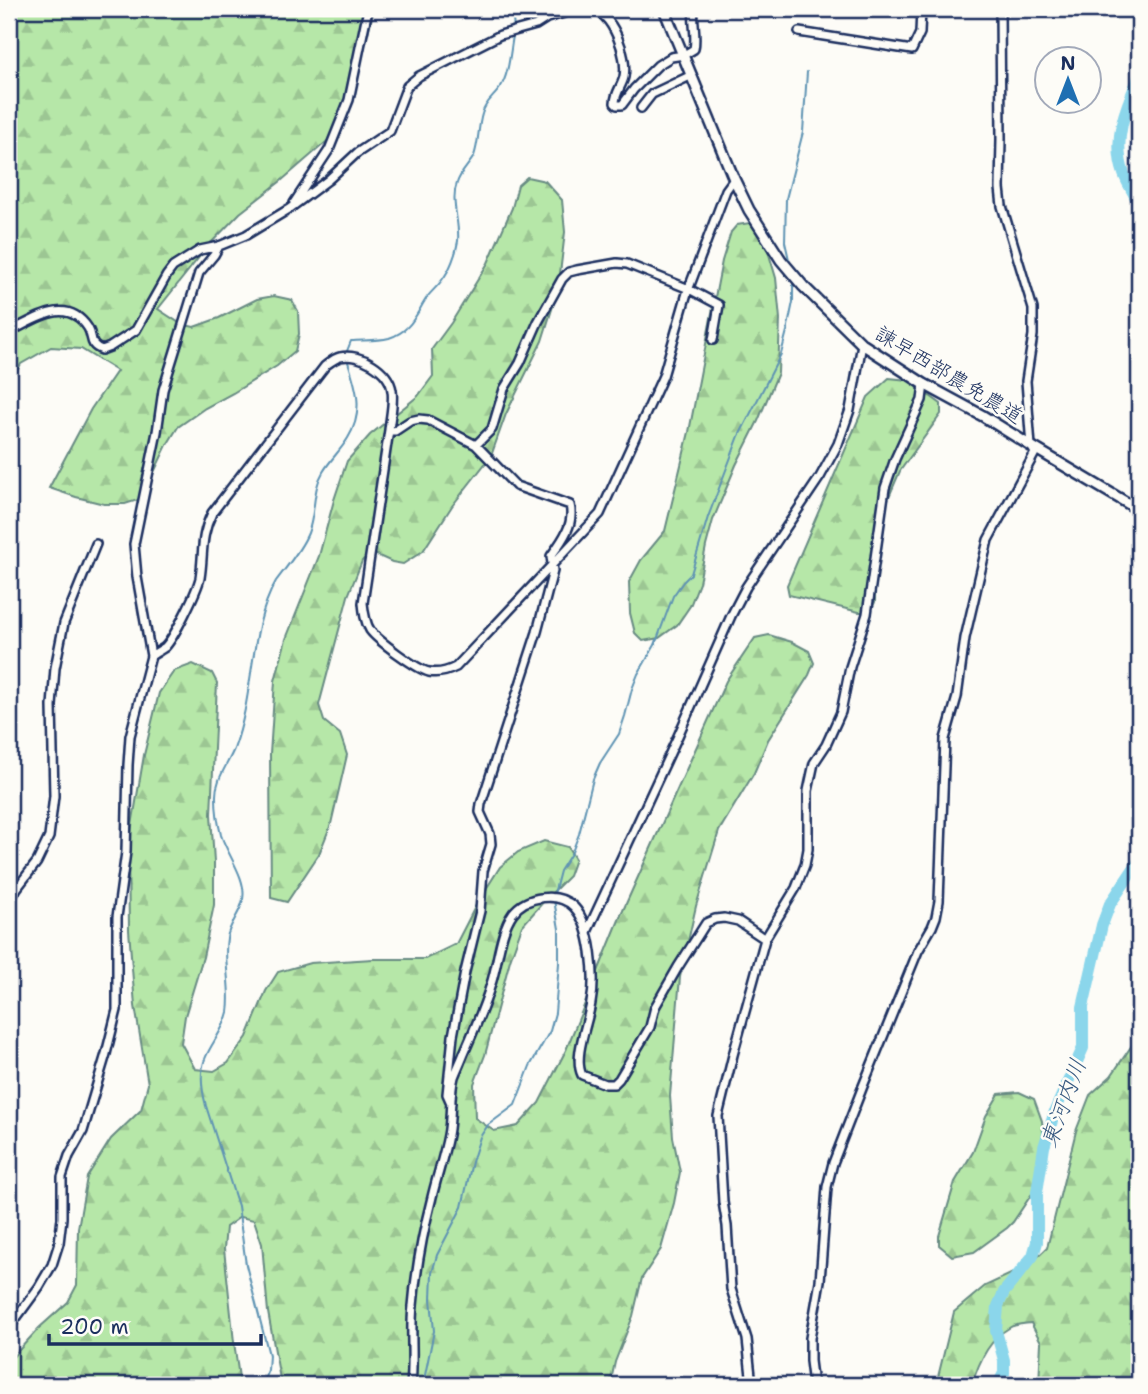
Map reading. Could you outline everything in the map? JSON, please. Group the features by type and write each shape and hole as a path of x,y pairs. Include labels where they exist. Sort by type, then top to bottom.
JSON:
{"street":[{"path":"292,207 329,150 349,100 368,9"},
{"path":"9,332 56,311 66,312 74,314 89,329 96,348 102,350 110,346 136,330 173,267 200,250 246,235 292,207 328,180 357,153 390,131 407,86 419,76 500,35 578,9"},
{"path":"589,9 597,9 607,18 622,45 624,79 615,96 617,105 622,105 658,65 694,49 694,9"},
{"name":"諫早西部農免農道","path":"664,9 749,210 781,260 803,286 862,344 924,384 984,416 1139,510"},
{"path":"799,32 912,50 920,33 921,9"},
{"path":"813,1385 810,1338 823,1258 827,1187 833,1163 863,1086 918,951 936,917 939,901 945,739 957,697 965,638 988,540 1035,453 1031,446 1026,381 1034,323 1033,309 1002,206 1000,188 1000,9"},
{"path":"641,108 652,94 692,75"},
{"path":"151,656 166,646 172,637 200,580 202,541 212,513 325,366 340,357 355,356 370,363 386,376 393,390 363,603 366,619 379,640 426,671 437,673 456,667 600,514 663,376 689,289 726,190 734,179"},
{"path":"9,1328 52,1265 59,1243 62,1218 62,1177 69,1156 83,1130 117,1010 117,917 126,852 129,746 151,656 134,544 163,390 199,273 219,246"},
{"path":"476,445 492,429 505,389 538,322 562,279 569,272 617,263 627,264 689,289 719,304 713,340"},
{"path":"587,932 731,616 746,587 820,477 838,444 850,410 862,344"},
{"path":"752,1385 747,1339 731,1289 718,1116 765,939 796,888 805,865 808,849 808,791 814,763 826,745 841,712 850,667 867,614 885,488 922,400 924,384"},
{"path":"389,430 394,431 410,421 428,420 476,445 516,486 570,505 572,513 563,539 551,555 553,571 537,632 481,804 480,812 490,834 491,844 483,871 480,911 453,1036 447,1094 451,1103"},
{"path":"9,903 16,888 37,862 49,837 54,796 52,706 55,668 64,623 96,544"},
{"path":"411,1385 413,1306 423,1237 449,1134 454,1078 492,981 505,929 518,907 528,900 538,898 561,899 572,905 582,917 593,973 592,1000 579,1068 582,1075 605,1084 614,1084 619,1079 649,1027 655,1007 706,923 724,918 738,921 765,939"}],"green space":[{"path":"9,9 374,9 361,61 332,137 240,213 208,246 158,309 181,324 194,327 257,299 274,296 292,300 298,311 299,334 295,351 277,366 178,427 147,487 138,500 125,504 104,504 49,488 91,409 117,371 81,349 51,347 21,364 9,384"},
{"path":"527,177 545,181 562,200 565,232 558,290 542,341 506,414 491,456 452,506 423,551 403,564 370,552 362,561 348,596 319,705 324,721 340,734 347,755 331,824 319,854 287,902 271,898 270,754 275,681 286,639 319,556 347,461 370,435 418,396 433,376 432,349 488,263 512,208 518,185"},
{"path":"750,223 766,244 776,278 780,319 778,373 713,520 699,583 690,606 677,625 659,638 643,641 635,633 630,613 629,582 641,560 665,531 689,432 722,261 731,232 737,225"},
{"path":"889,378 908,380 941,404 941,414 900,471 885,506 875,602 870,612 859,612 789,595 787,585 868,397"},
{"path":"769,635 809,651 814,663 768,740 754,773 719,831 696,906 680,977 670,1096 673,1137 680,1172 661,1249 642,1278 633,1316 615,1362 610,1385 281,1385 268,1312 262,1244 254,1220 240,1217 226,1227 224,1249 240,1385 9,1385 9,1361 39,1328 68,1302 77,1285 78,1228 87,1177 111,1139 141,1110 148,1084 135,1006 129,930 128,849 144,755 159,693 174,671 193,664 212,673 217,683 211,814 214,905 203,957 185,1016 181,1043 195,1069 214,1071 228,1063 247,1037 266,991 278,972 310,963 425,959 456,944 500,867 518,852 544,841 568,847 575,859 569,876 522,926 474,1084 475,1118 494,1131 518,1126 539,1103 566,1050 621,915 726,681 755,638"},
{"path":"1139,1035 1139,1385 1039,1385 1041,1342 1031,1323 1011,1327 995,1339 981,1361 972,1385 936,1385 954,1312 985,1286 1028,1266 1047,1248 1076,1131 1090,1095 1111,1076"},
{"path":"1019,1092 1034,1099 1042,1121 1044,1144 1033,1192 1007,1228 974,1252 952,1256 939,1245 939,1236 955,1182 973,1152 986,1116 999,1094"}],"waterway":[{"path":"512,9 514,29"},
{"path":"347,351 351,341 384,339 403,331 448,272 458,241 455,190 460,176 474,156 483,110 505,77 513,36"},
{"path":"790,264 785,242 786,199 803,132 807,72"},
{"name":"東河内川","path":"1139,78 1125,113 1119,149 1124,174 1139,204"},
{"path":"554,894 560,871 579,834 593,779 619,734 632,689 655,645 673,596 691,574 708,517 739,436 781,354 793,302 793,280"},
{"path":"262,1385 268,1370 269,1355 246,1265 238,1206 206,1106 202,1082 205,1059 224,1025 228,1012 227,938 243,899 242,883 221,835 216,791 239,734 259,626 266,603 276,581 305,539 320,479 348,438 356,419 356,391 348,362"},
{"name":"東河内川","path":"998,1385 1004,1373 1004,1360 996,1331 998,1306 1004,1292 1033,1256 1037,1242 1037,1192 1044,1147 1055,1111 1083,1048 1083,1007 1102,925 1110,904 1139,861"},
{"path":"423,1385 434,1331 432,1273 437,1255 462,1207 480,1137 488,1125 515,1105 530,1066 550,1031 555,1013 559,929 554,900"}]}
